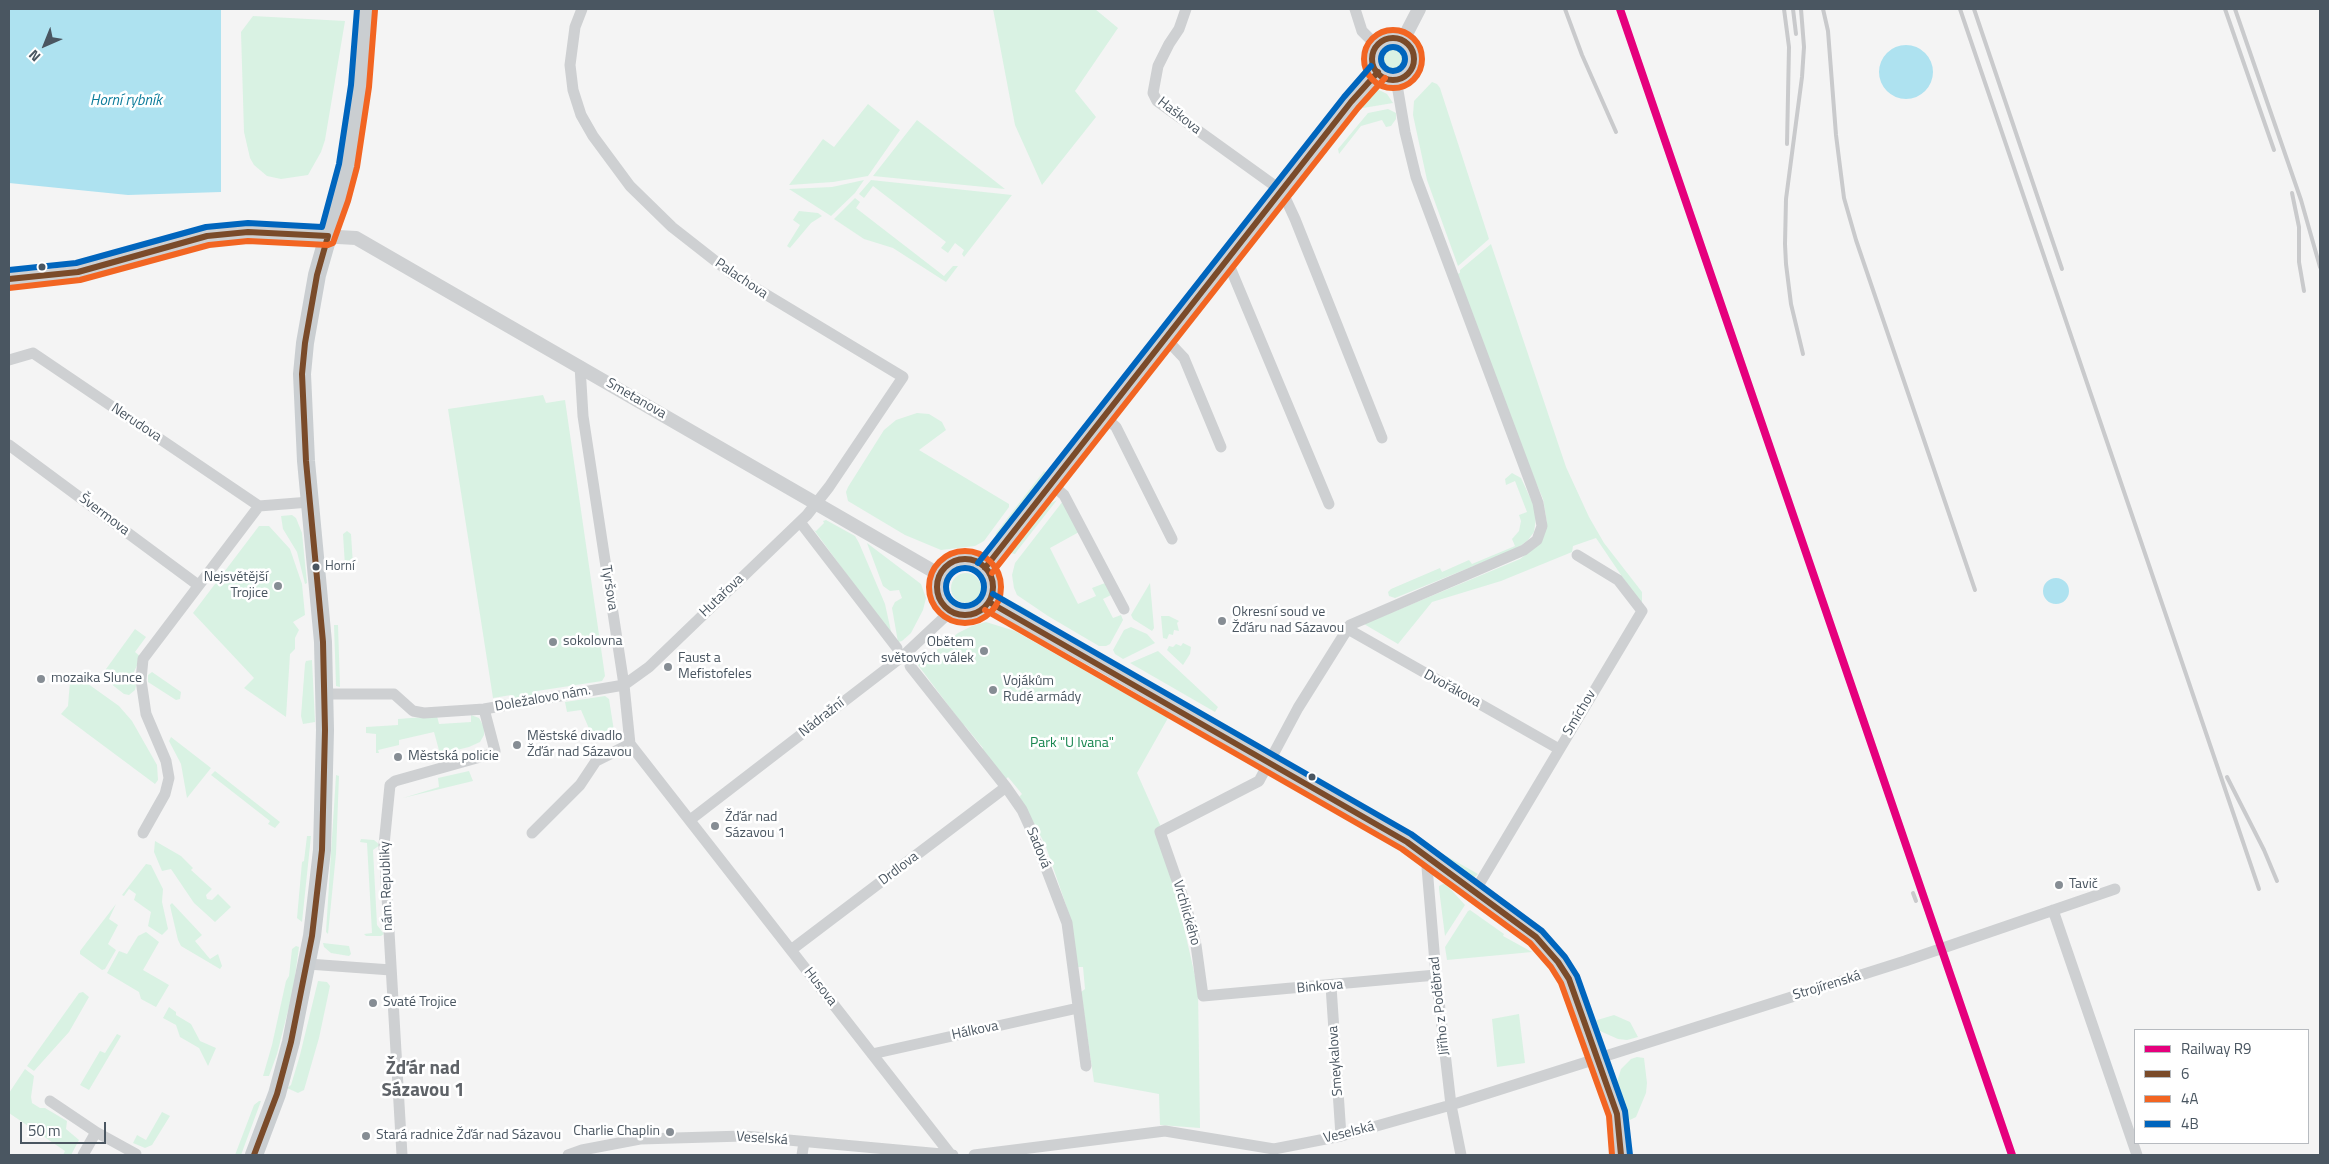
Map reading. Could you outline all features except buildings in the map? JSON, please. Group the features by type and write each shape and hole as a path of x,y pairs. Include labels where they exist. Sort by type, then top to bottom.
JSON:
{"main road":[{"path":"254,1155 277,1094 291,1042 308,964 322,850 324,804 323,642 304,437 302,374 305,343 317,275 348,166 360,86 366,9"}],"street":[{"name":"Palachova","path":"582,9 575,26 570,65 573,90 581,115 593,136 630,186 672,227 732,274 903,377 817,504"},
{"name":"Haškova","path":"1186,9 1179,29 1158,66 1153,85 1153,93 1157,102 1282,191"},
{"path":"1355,9 1362,31 1377,46"},
{"path":"1403,40 1419,9"},
{"path":"1389,39 1403,40 1411,48 1414,64 1407,74 1396,79 1386,78 1378,72 1373,59 1377,46 1389,39"},
{"path":"985,568 1351,102 1378,72"},
{"path":"1269,762 1298,708 1346,628 1355,621 1524,550 1537,540 1542,526 1538,503 1416,177 1405,132 1396,79"},
{"path":"1282,191 1295,218 1382,438"},
{"name":"Smetanova","path":"9,279 44,277 78,272 207,236 248,232 356,238 940,575"},
{"path":"1227,260 1329,504"},
{"path":"1166,339 1184,358 1221,448"},
{"name":"Nerudova","path":"9,360 33,353 259,506"},
{"name":"Tyršova","path":"580,366 583,416 624,686 630,744"},
{"path":"1105,417 1116,427 1172,539"},
{"name":"Švermova","path":"9,445 198,585"},
{"path":"1052,485 1064,495 1124,609"},
{"path":"143,833 165,794 169,778 166,761 146,714 141,680 143,659 259,506 310,502"},
{"name":"Hutařova","path":"624,686 649,667 817,504"},
{"path":"800,522 897,648"},
{"name":"Smíchov","path":"1475,891 1642,611 1618,580 1577,555"},
{"path":"961,560 976,562 985,568 991,576 993,587 989,602 983,609 972,614 959,614 951,611 939,598 937,586 940,575 947,566 961,560"},
{"path":"989,602 1269,762 1426,855 1536,937 1558,962 1569,980 1599,1058 1617,1114 1621,1155"},
{"name":"Nádražní","path":"690,820 903,656 951,611"},
{"name":"Dvořákova","path":"1346,628 1559,748"},
{"name":"Sadová","path":"910,666 1006,787 1022,810 1033,834 1067,923 1086,1066"},
{"name":"Doležalovo nám.","path":"388,803 391,782 491,754 495,751 484,709 624,686"},
{"path":"324,694 394,694 413,711 424,713 484,709"},
{"path":"532,833 580,785 596,761 630,744 690,820"},
{"name":"Vrchlického","path":"1203,996 1196,945 1188,909 1160,832 1260,781 1269,762"},
{"name":"Drdlova","path":"791,950 1006,787"},
{"name":"nám. Republiky","path":"388,803 385,836 389,941 402,1155"},
{"name":"Husova","path":"690,820 872,1054 954,1155"},
{"name":"Jiřího z Poděbrad","path":"1426,855 1436,975 1451,1105 1461,1155"},
{"name":"Strojírenská","path":"1599,1058 1905,961 2115,889"},
{"path":"2053,910 2137,1155"},
{"path":"308,964 391,970"},
{"name":"Binkova","path":"1203,996 1332,986 1436,975"},
{"name":"Smeykalova","path":"1332,986 1341,1136"},
{"name":"Hálkova","path":"872,1054 1078,1008"},
{"name":"Veselská","path":"974,1155 1165,1131 1275,1152 1341,1136 1451,1105 1599,1058"},
{"path":"50,1102 96,1132 136,1154"},
{"path":"83,1155 96,1132"},
{"name":"Veselská","path":"568,1155 582,1150 640,1139 744,1136 954,1155"},
{"path":"802,1155 804,1142"}],"green space":[{"path":"993,9 1095,9 1118,28 1075,91 1096,117 1042,185 1015,125"},
{"path":"253,16 345,21 325,140 321,152 308,175 281,179 267,176 254,165 250,158 244,132 241,32"},
{"path":"1393,47 1402,51 1406,60 1402,69 1393,73 1384,69 1380,60 1384,51"},
{"path":"1432,82 1440,88 1489,239 1458,266 1427,180 1413,115 1414,101"},
{"path":"1379,90 1387,94 1393,103 1363,108 1358,104 1366,95"},
{"path":"868,104 900,130 868,176 833,182 789,185 823,139 834,147"},
{"path":"1388,109 1396,113 1396,119 1391,126 1386,127 1382,120 1361,126 1339,154 1338,149 1368,113"},
{"path":"917,120 1005,189 873,176"},
{"path":"864,180 855,193 831,216 789,189 832,187"},
{"path":"871,180 1012,195 964,257 962,254 964,250 955,243 948,253 941,248 946,242 873,186 864,198 859,194"},
{"path":"855,198 860,202 856,208 944,276 953,266 958,266 946,282 893,248 864,239 834,219"},
{"path":"799,211 818,213 822,216 811,223 790,248 787,246 800,225 793,220"},
{"path":"1491,244 1566,467 1589,517 1604,543 1642,592 1642,606 1596,538 1573,546 1572,552 1501,581 1432,602 1398,644 1364,624 1520,559 1538,545 1547,523 1543,499 1526,460 1457,274"},
{"path":"543,395 546,403 565,400 605,676 602,681 537,691 534,695 515,699 511,695 493,698 448,409"},
{"path":"917,413 929,414 942,422 946,430 919,450 1009,504 1009,507 984,541 975,546 941,550 905,535 848,501 846,492 848,487 884,430 896,420"},
{"path":"1044,471 1047,473 1019,508 1020,513 995,539 996,533"},
{"path":"1512,473 1521,478 1534,506 1536,518 1534,532 1528,540 1518,548 1395,598 1389,596 1388,592 1391,589 1440,568 1442,572 1469,560 1472,564 1515,546 1512,539 1519,531 1521,521 1519,515 1527,512 1515,481 1506,485 1505,479"},
{"path":"1057,500 1015,554 1010,553 1029,525 1047,505"},
{"path":"1063,501 1079,532 1050,548 1078,604 1096,596 1092,588 1105,583 1111,595 1103,599 1113,618 1121,615 1123,620 1110,644 1106,646 1099,646 1048,616 1017,595 1014,588 1012,575 1015,563"},
{"path":"292,515 296,518 302,533 307,583 305,584 297,552 283,529 281,516"},
{"path":"826,520 855,536 859,543 885,604 892,636 814,530 816,531 824,523 823,521"},
{"path":"259,526 269,526 290,549 302,584 305,615 293,622 299,630 295,638 295,649 290,654 286,717 244,688 254,678 193,613"},
{"path":"347,531 351,534 353,565 349,570 345,566 343,534"},
{"path":"867,543 921,584 926,598 923,610 911,633 902,641 898,642 892,608 895,602 902,598 899,590 890,591 883,586"},
{"path":"966,573 977,577 981,588 977,599 966,603 955,599 951,588 955,577"},
{"path":"1150,583 1154,628 1152,631 1133,619 1131,615"},
{"path":"1020,605 1266,748 1263,750 1259,749 1045,627 1018,607"},
{"path":"1161,616 1169,616 1179,621 1177,623 1179,631 1174,630 1173,635 1169,634 1167,639 1163,638"},
{"name":"Park \"U Ivana\"","path":"986,622 1015,631 1168,718 1137,773 1161,827 1198,989 1200,1128 1160,1125 1159,1094 1094,1082 1081,992 1085,989 1083,967 1078,967 1068,911 1045,844 1019,797 1022,794 981,750 983,748 963,725 918,665 958,633"},
{"path":"334,625 338,625 340,687 336,686"},
{"path":"1131,627 1147,634 1155,643 1123,659 1115,654 1113,650 1124,630"},
{"path":"135,629 146,637 135,652 141,657 133,674 135,690 129,695 124,694 101,676"},
{"path":"1183,643 1191,647 1190,654 1183,665 1167,650 1169,646 1173,647 1176,644 1181,646"},
{"path":"1158,651 1218,707 1215,712 1130,663"},
{"path":"312,660 315,722 303,724 301,716 305,664 306,661"},
{"path":"152,672 181,692 180,699 176,700 148,682 148,675"},
{"path":"77,676 119,706 132,721 157,765 158,780 155,784 61,714 68,706 70,681 73,677"},
{"path":"605,696 609,699 614,731 611,736 594,740 581,710 567,712 565,702"},
{"path":"471,715 479,718 484,727 484,735 480,742 469,747 440,754 434,732 399,740 399,745 378,750 379,753 376,753 376,734 366,733 366,727 398,725 398,719 437,716 439,724 471,722"},
{"path":"171,737 211,768 187,798 181,764 169,741"},
{"path":"215,771 280,822 275,828 268,824 270,821 211,775"},
{"path":"469,771 473,781 403,798 439,787 438,778"},
{"path":"336,775 339,776 336,854 328,934 326,932"},
{"path":"307,836 311,836 302,922 297,918 302,862 304,861"},
{"path":"1413,837 1478,874 1475,877 1467,876 1412,839"},
{"path":"361,839 374,840 380,845 373,850 377,925 384,934 381,936 366,936 364,934 372,933 367,843 360,842"},
{"path":"155,841 181,856 193,868 191,870 212,889 206,895 207,899 212,900 218,894 231,907 215,922 194,903 171,869 162,871 154,852"},
{"path":"146,864 151,865 163,889 162,902 168,929 162,935 148,926 151,912 134,900 136,894 129,889 124,896 122,895"},
{"path":"1445,883 1465,905 1445,936 1439,886"},
{"path":"172,903 202,935 195,941 210,959 218,954 222,966 220,969 181,946 171,910 170,905"},
{"path":"116,904 109,919 118,925 108,944 116,950 105,969 102,970 80,954 80,951"},
{"path":"1470,910 1504,934 1503,936 1532,952 1447,960 1445,947"},
{"path":"146,932 159,942 143,970 169,985 156,1007 141,999 139,992 107,973 119,951 127,954 138,936"},
{"path":"323,943 349,946 351,954 349,956 331,953 324,947"},
{"path":"296,946 299,947 293,991 277,1054 269,1076 263,1076 286,981 289,976 292,949"},
{"path":"318,981 327,982 330,986 319,1038 304,1090 298,1093 287,1088 291,1085 300,1055"},
{"path":"83,992 89,997 69,1032 34,1071 27,1066 79,993"},
{"path":"169,1007 176,1012 176,1015 191,1024 200,1041 216,1048 208,1066 199,1048 180,1037 176,1025 163,1018"},
{"path":"1519,1014 1525,1063 1497,1067 1492,1019"},
{"path":"1614,1015 1630,1022 1638,1037 1627,1040 1618,1039 1600,1031 1594,1024 1594,1021"},
{"path":"117,1034 121,1036 89,1090 80,1085 100,1051 105,1053"},
{"path":"1637,1057 1644,1058 1647,1083 1646,1093 1636,1117 1630,1120 1624,1114 1617,1082 1621,1069 1631,1059"},
{"path":"25,1069 34,1076 32,1103 67,1121 66,1129 79,1140 71,1155 63,1155 65,1151 9,1113 9,1093"},
{"path":"261,1101 241,1155 235,1155 254,1105"},
{"path":"162,1112 170,1116 152,1145 145,1148 133,1143 137,1135 146,1140"}],"water":[{"name":"Horní rybník","path":"9,9 221,9 221,192 128,195 9,183"},
{"path":"1901,45 1911,45 1921,49 1929,57 1933,72 1929,87 1921,95 1911,99 1901,99 1891,95 1883,87 1879,77 1879,67 1883,57 1891,49"},
{"path":"2056,578 2065,582 2069,591 2065,600 2056,604 2047,600 2043,591 2047,582"}],"railway":[{"path":"1565,9 1582,55 1616,132"},
{"path":"1784,9 1789,47 1787,144"},
{"path":"1793,9 1796,34"},
{"path":"1801,9 1804,47 1802,77 1786,199 1785,244 1791,304 1803,354"},
{"path":"1823,9 1828,31 1836,135 1844,198 1856,240 1975,590"},
{"path":"1960,9 2259,889"},
{"path":"1974,9 2062,269"},
{"path":"2225,9 2274,150"},
{"path":"2235,9 2301,200 2320,267"},
{"path":"2292,193 2299,227 2299,262 2304,291"},
{"path":"2227,777 2264,850 2277,881"},
{"path":"1913,893 1916,901"}],"rail line":[{"name":"R9","path":"1620,9 2012,1155"}],"transit line":[{"name":"4B","path":"9,270 76,263 206,227 248,223 322,227 339,164 351,85 357,9"},
{"name":"4A","path":"9,288 80,280 209,245 248,241 328,245 333,243 348,201 357,167 369,87 375,10"},
{"name":"4A","path":"1387,30 1399,30 1414,38 1422,53 1422,59 1422,65 1414,80 1399,88 1387,88 1372,80 1364,65 1364,53 1372,38 1387,30"},
{"name":"6","path":"1393,38 1408,44 1414,59 1408,74 1393,80 1378,74 1372,59 1378,44 1393,38"},
{"name":"4B","path":"1393,47 1398,48 1404,54 1405,59 1404,64 1398,70 1393,71 1388,70 1382,64 1381,59 1382,54 1388,48 1393,47"},
{"name":"4B","path":"978,563 1344,97 1371,66"},
{"name":"6","path":"985,568 1351,102 1378,72"},
{"name":"4A","path":"992,573 1358,108 1385,78"},
{"name":"6","path":"9,279 78,272 207,236 248,232 328,236 317,275 305,343 302,374 306,461 323,642 325,730 322,850 312,936 291,1042 277,1094 254,1155"},
{"name":"4A","path":"972,551 991,561 999,573 1001,587 999,601 991,613 979,621 958,623 939,613 931,601 929,580 939,561 951,553 972,551"},
{"name":"6","path":"965,559 976,561 985,567 991,576 993,587 991,598 985,607 976,613 965,615 954,613 945,607 939,598 937,587 939,576 945,567 954,561 965,559"},
{"name":"4B","path":"965,568 972,569 978,574 983,580 984,587 983,594 978,600 972,605 965,606 958,605 952,600 947,594 946,587 947,580 952,574 958,569 965,568"},
{"name":"4B","path":"993,594 1411,834 1542,931 1565,957 1577,976 1625,1111 1630,1155"},
{"name":"6","path":"989,602 1407,842 1536,937 1558,962 1569,979 1617,1114 1621,1155"},
{"name":"4A","path":"985,610 1402,849 1530,943 1551,967 1561,983 1609,1116 1612,1155"}],"place":[{"name":"Horní","path":"316,567"},
{"name":"Nejsvětější Trojice","path":"278,586"},
{"name":"Okresní soud ve Žďáru nad Sázavou","path":"1222,621"},
{"name":"sokolovna","path":"553,642"},
{"name":"Obětem světových válek","path":"984,651"},
{"name":"Faust a Mefistofeles","path":"668,667"},
{"name":"mozaika Slunce","path":"41,679"},
{"name":"Vojákům Rudé armády","path":"993,690"},
{"name":"Městské divadlo Žďár nad Sázavou","path":"517,745"},
{"name":"Městská policie","path":"398,757"},
{"name":"Žďár nad Sázavou 1","path":"715,826"},
{"name":"Tavič","path":"2059,885"},
{"name":"Svaté Trojice","path":"373,1003"},
{"name":"Charlie Chaplin","path":"670,1132"},
{"name":"Stará radnice Žďár nad Sázavou","path":"366,1136"}],"district":[{"name":"Žďár nad Sázavou 1","path":"423,1080"}]}
